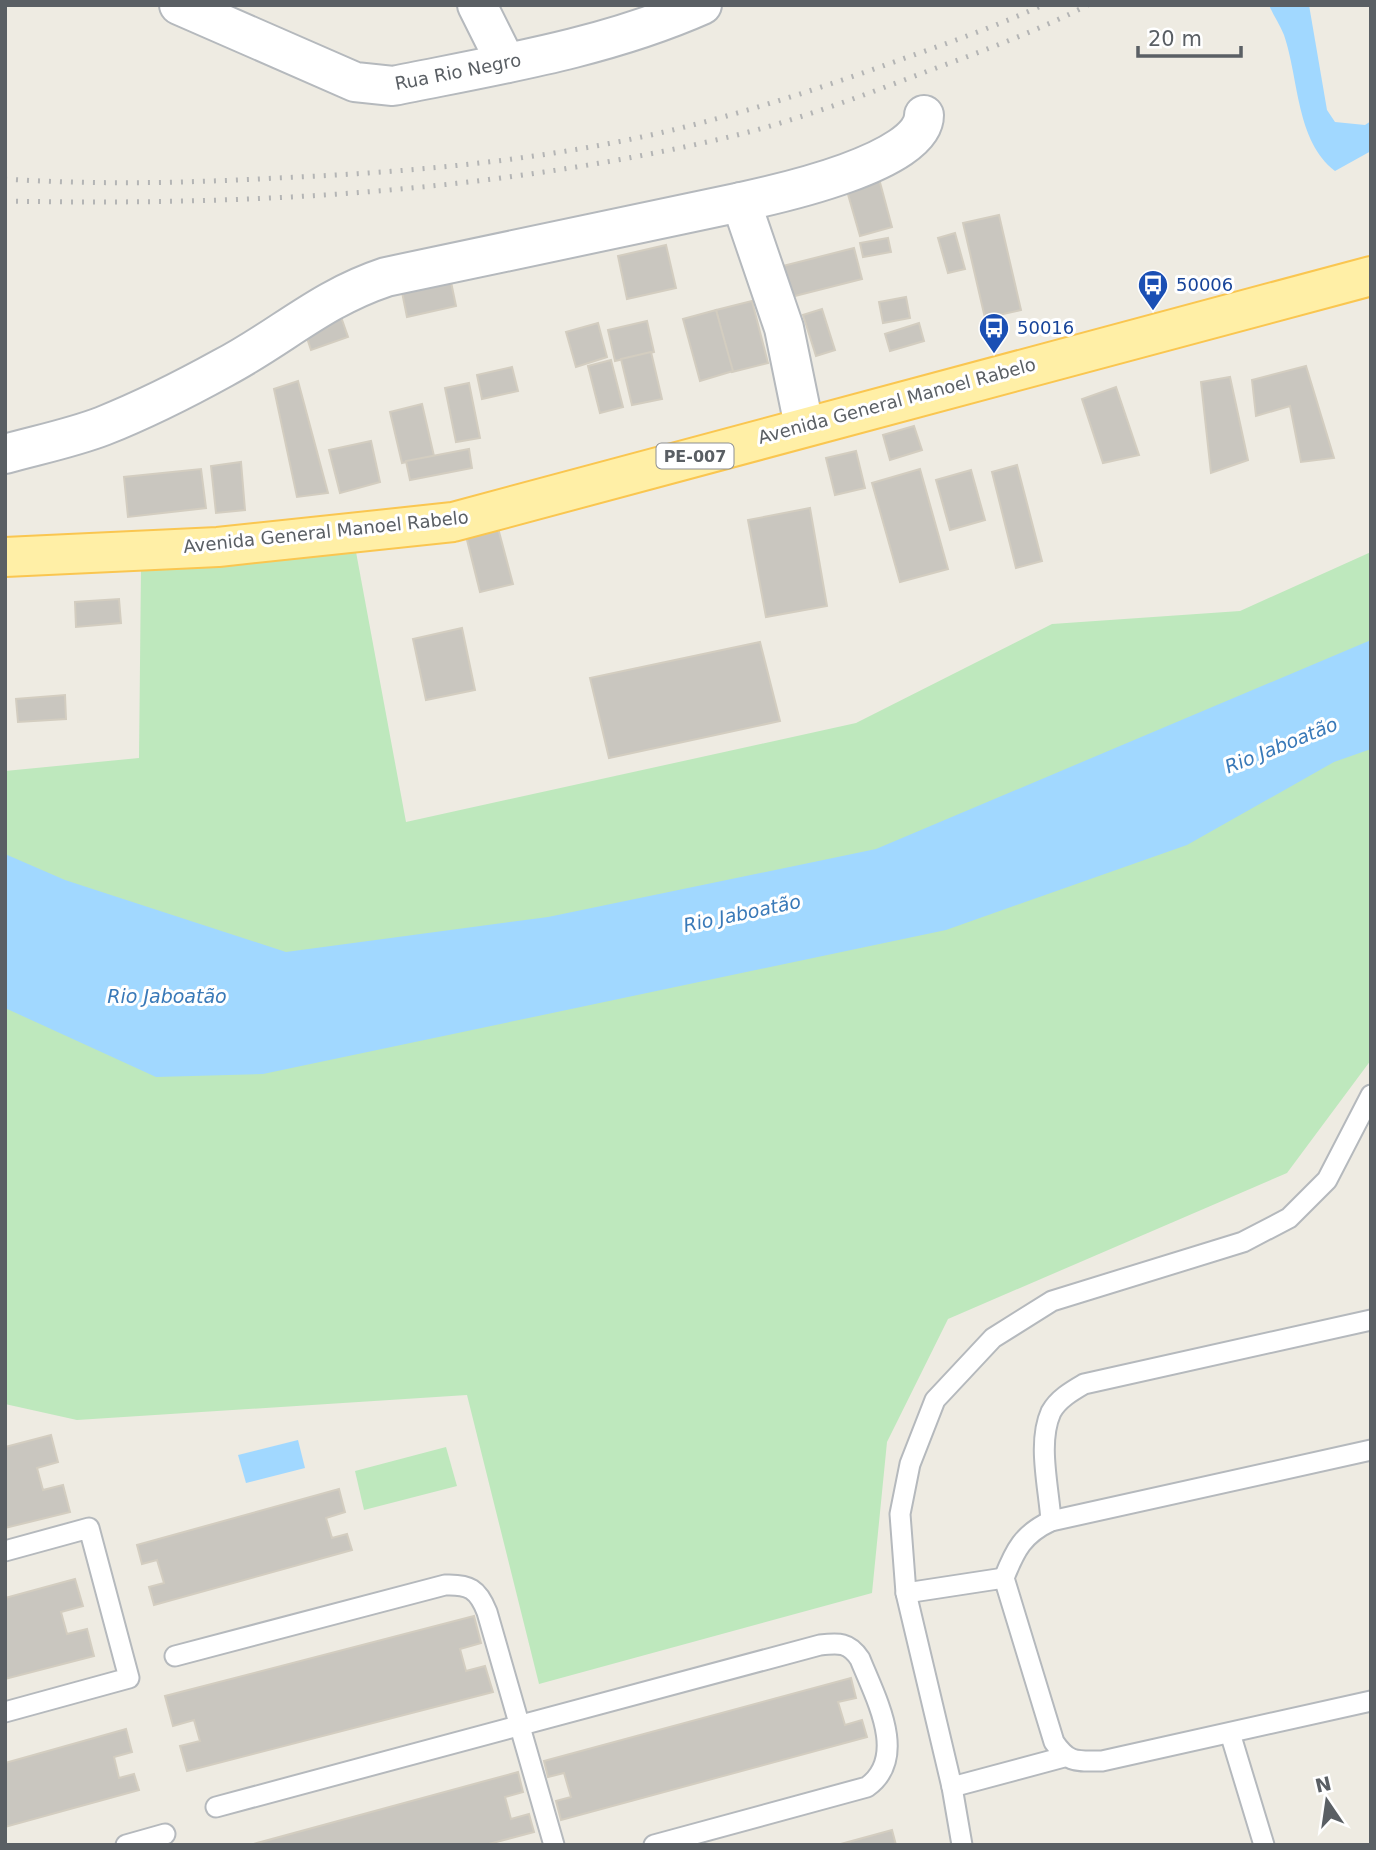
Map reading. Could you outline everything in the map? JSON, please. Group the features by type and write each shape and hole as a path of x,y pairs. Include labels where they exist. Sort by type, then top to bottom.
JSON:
{"main road":[{"name":"Avenida General Manoel Rabelo","path":"5,557 218,547 453,522 1371,276"}],"street":[{"name":"Rua Rio Negro","path":"179,5 355,82 377,86 393,86 586,45 670,19 702,5"},
{"path":"477,5 506,63"},
{"path":"5,454 102,426 222,369 314,309 360,286 411,272 797,189 875,162 910,138 920,128 924,115"},
{"path":"741,202 783,328 804,426"},
{"path":"5,444 49,442"}],"lane":[{"path":"962,1845 952,1787 906,1593 900,1514 910,1464 935,1400 993,1338 1052,1301 1243,1242 1289,1218 1327,1180 1371,1094"},
{"path":"1051,1521 1045,1440 1051,1412 1064,1396 1084,1384 1371,1320"},
{"path":"1064,1757 1054,1742 1004,1578 1016,1547 1033,1529 1051,1521 1371,1450"},
{"path":"5,1551 89,1528 129,1678 5,1712"},
{"path":"906,1593 1004,1578"},
{"path":"175,1656 445,1586 464,1584 474,1588 484,1605 554,1845"},
{"path":"216,1807 820,1645 841,1643 853,1647 860,1658 887,1738 885,1769 878,1779 867,1787 654,1845"},
{"path":"952,1787 1064,1757 1102,1761 1371,1702"},
{"path":"1230,1733 1264,1845"},
{"path":"126,1845 164,1834"}],"green space":[{"path":"356,552 406,822 856,723 1052,624 1240,611 1371,552 1371,1060 1287,1173 948,1319 887,1442 872,1593 539,1684 467,1395 77,1420 5,1404 5,771 139,758 141,568"},
{"path":"446,1447 457,1486 364,1510 355,1471"}],"water":[{"path":"1269,5 1309,5 1327,110 1335,122 1365,125 1371,121 1371,151 1335,171 1322,158 1306,126 1284,35"},
{"name":"Rio Jaboatão","path":"1371,640 1371,749 1334,762 1187,845 946,930 263,1074 156,1077 5,1008 5,854 65,880 286,952 548,917 876,849"},
{"path":"298,1440 305,1468 246,1483 238,1455"}],"building":[{"path":"878,175 892,227 860,236 845,184"},
{"path":"999,215 1021,310 985,318 963,223"},
{"path":"955,233 965,269 948,273 938,238"},
{"path":"888,238 891,252 863,257 860,243"},
{"path":"666,245 676,288 627,299 618,256"},
{"path":"854,248 862,279 787,298 779,267"},
{"path":"451,282 456,306 407,317 402,292"},
{"path":"906,297 910,318 883,323 879,302"},
{"path":"752,301 768,363 732,372 716,310"},
{"path":"822,309 835,350 816,356 803,315"},
{"path":"716,310 733,371 700,381 683,319"},
{"path":"340,314 348,337 311,350 303,326"},
{"path":"647,321 654,352 615,361 608,330"},
{"path":"598,323 607,357 576,367 566,332"},
{"path":"919,323 924,341 890,351 885,334"},
{"path":"651,352 662,399 632,405 621,359"},
{"path":"611,360 623,407 600,413 588,366"},
{"path":"1306,366 1334,458 1301,462 1290,406 1256,416 1252,380"},
{"path":"512,367 518,391 482,399 477,375"},
{"path":"1230,377 1248,460 1211,473 1201,382"},
{"path":"298,381 328,493 297,497 274,389"},
{"path":"469,383 480,438 456,442 445,388"},
{"path":"1116,387 1139,455 1103,463 1082,399"},
{"path":"422,404 434,456 402,463 390,412"},
{"path":"914,426 922,450 890,460 883,435"},
{"path":"371,441 380,482 340,493 329,450"},
{"path":"469,449 472,468 410,480 406,461"},
{"path":"856,451 865,488 835,495 826,458"},
{"path":"241,462 245,510 216,513 211,466"},
{"path":"1017,465 1042,561 1016,568 992,472"},
{"path":"201,469 206,508 128,517 124,477"},
{"path":"920,469 948,569 900,582 872,483"},
{"path":"971,470 985,520 950,530 936,480"},
{"path":"810,508 827,606 766,617 748,520"},
{"path":"498,528 513,584 480,592 466,536"},
{"path":"119,599 121,623 76,627 75,602"},
{"path":"462,628 475,690 426,700 413,639"},
{"path":"760,642 780,721 609,758 590,678"},
{"path":"65,695 66,719 18,722 16,699"},
{"path":"51,1435 58,1462 37,1468 43,1490 63,1485 70,1512 5,1528 5,1447"},
{"path":"339,1489 345,1512 326,1518 332,1538 347,1534 352,1550 154,1605 149,1587 164,1583 157,1560 142,1564 137,1545"},
{"path":"75,1579 83,1606 61,1612 67,1634 87,1629 94,1656 5,1679 5,1598"},
{"path":"474,1616 481,1643 460,1649 466,1671 485,1666 493,1692 187,1771 180,1746 200,1741 194,1720 173,1726 165,1696"},
{"path":"851,1678 856,1698 838,1702 845,1725 862,1720 867,1737 561,1820 556,1801 571,1797 564,1773 548,1777 544,1761"},
{"path":"126,1729 132,1752 114,1757 119,1778 134,1774 139,1790 5,1827 5,1763"},
{"path":"518,1772 523,1792 505,1797 511,1819 529,1814 534,1832 485,1845 250,1845"},
{"path":"892,1830 896,1845 837,1845"}],"railway":[{"path":"5,179 141,183 320,176 448,166 575,150 654,134 764,105 942,45 1043,5"},
{"path":"5,201 184,201 362,192 540,173 628,158 743,134 823,109 989,48 1088,5"}],"place":[{"name":"50006","path":"1153,312"},
{"name":"50016","path":"994,355"}]}
